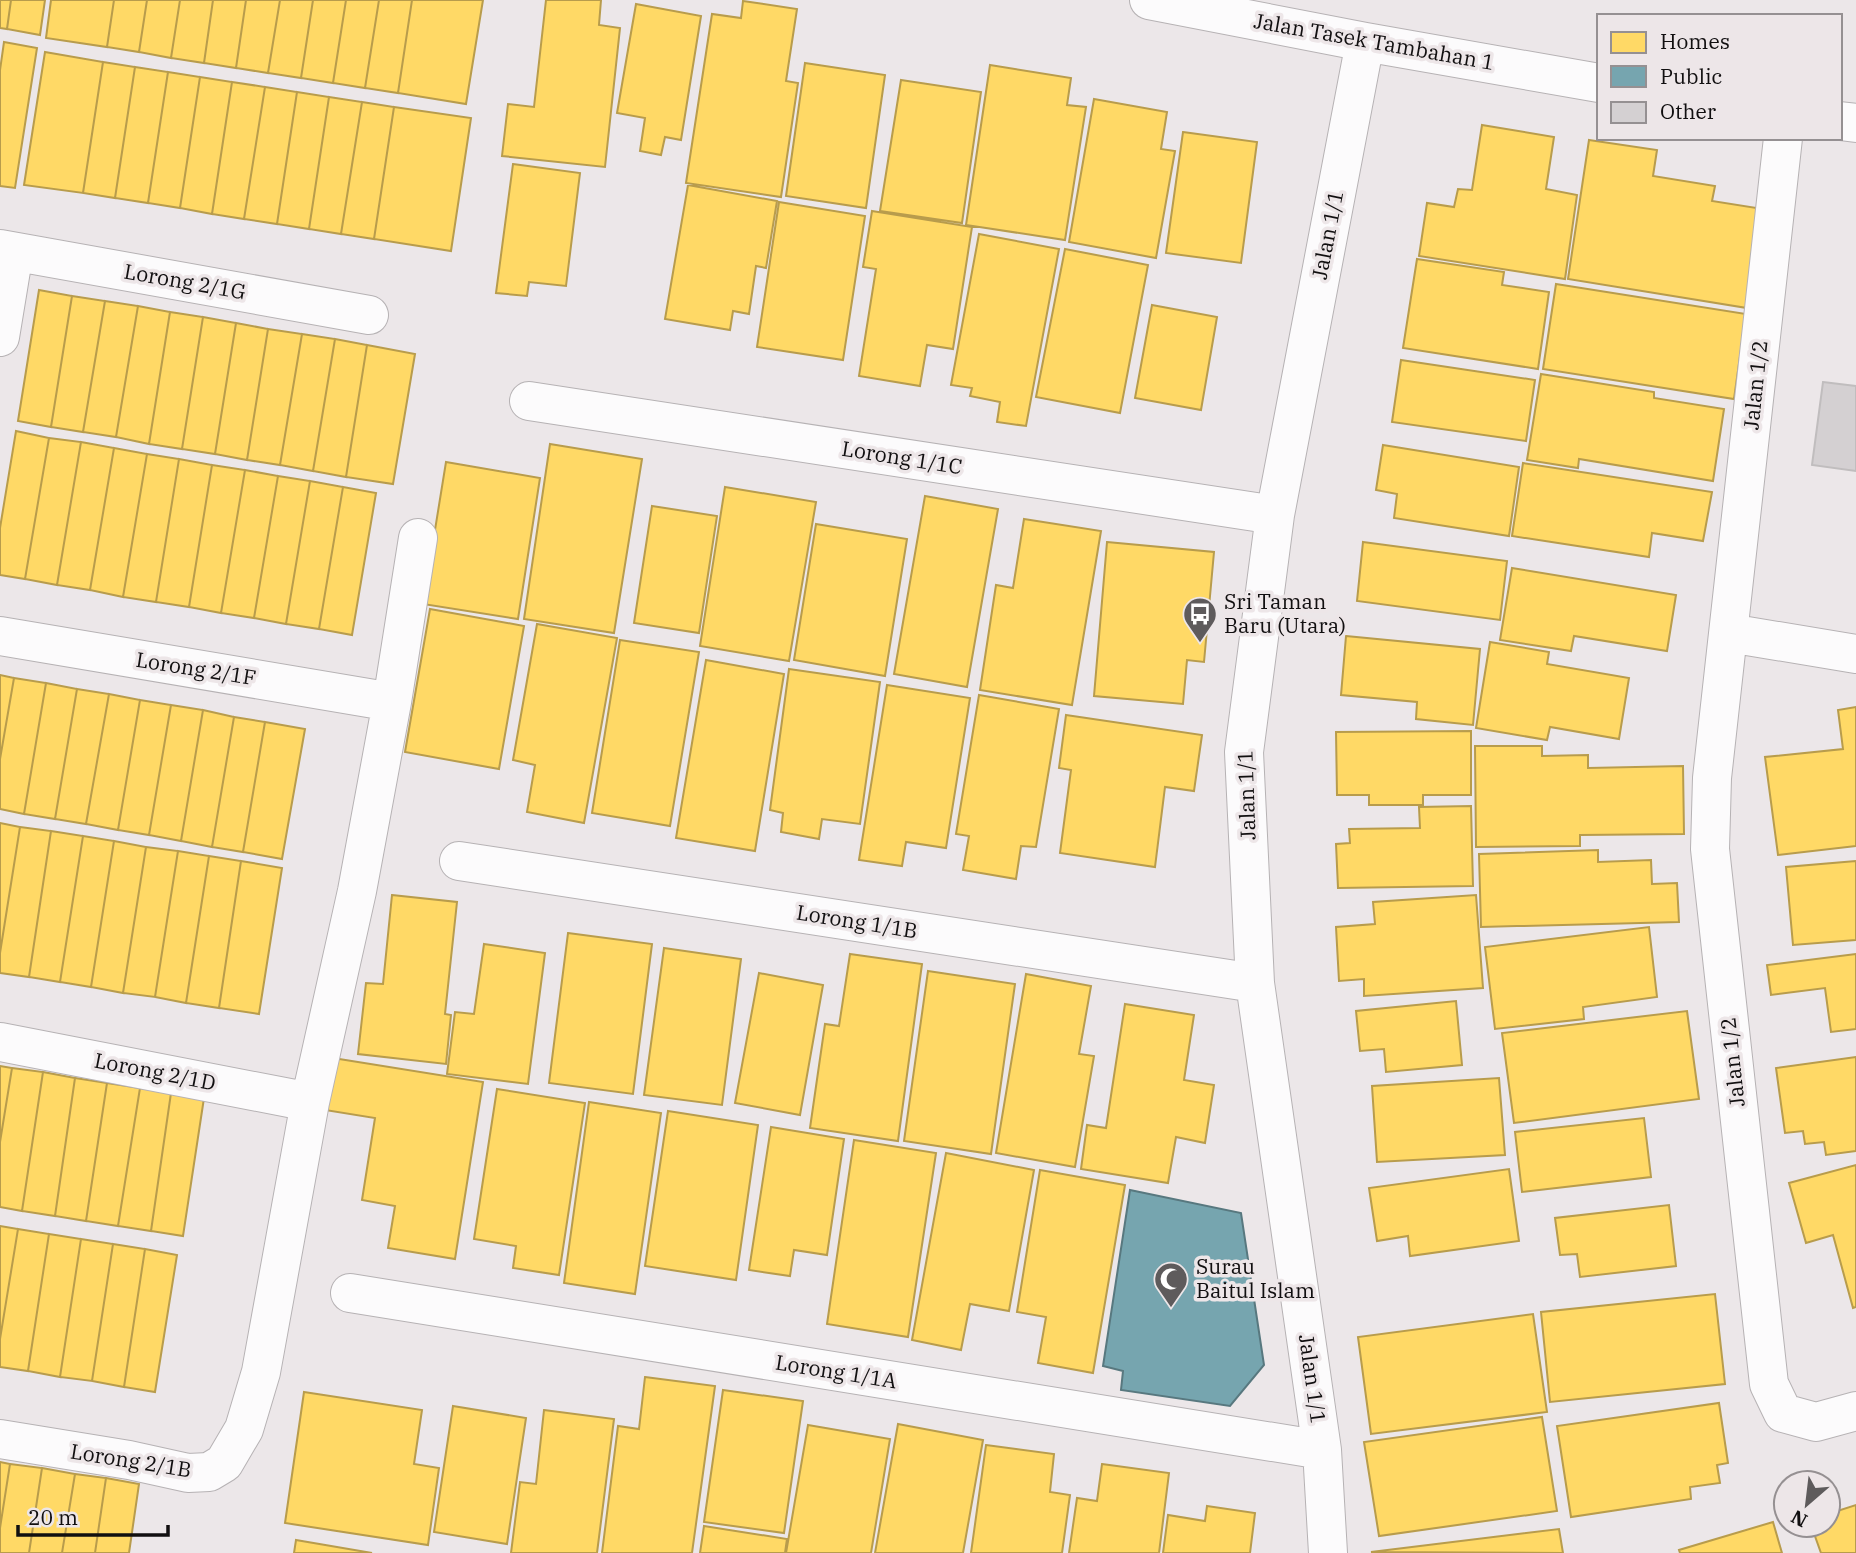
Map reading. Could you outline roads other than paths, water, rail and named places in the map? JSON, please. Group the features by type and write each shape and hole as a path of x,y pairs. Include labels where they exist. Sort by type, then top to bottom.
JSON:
{"street":[{"name":"Jalan Tasek Tambahan 1","path":"1149,0 1364,42 1597,83"},
{"name":"Jalan 1/1","path":"1328,1553 1322,1450 1255,983 1244,752 1275,515 1364,42"},
{"name":"Jalan 1/2","path":"1783,140 1712,778 1710,849 1769,1384 1783,1413 1816,1422 1856,1410"},
{"path":"0,337 7,250"},
{"name":"Lorong 2/1G","path":"7,250 369,314"},
{"name":"Lorong 1/1C","path":"529,401 1275,515"},
{"name":"Lorong 2/1B","path":"0,1439 129,1460 188,1473 209,1472 224,1463 244,1429 261,1372 310,1102 357,891 392,702 418,538"},
{"path":"1728,633 1856,654"},
{"name":"Lorong 2/1F","path":"0,636 392,702"},
{"name":"Lorong 1/1B","path":"459,861 1255,983"},
{"name":"Lorong 2/1D","path":"0,1042 310,1102"},
{"name":"Lorong 1/1A","path":"350,1293 1322,1450"}],"place":[{"name":"Sri Taman Baru (Utara)","path":"1200,644"},
{"name":"Surau Baitul Islam","path":"1171,1309"}]}
